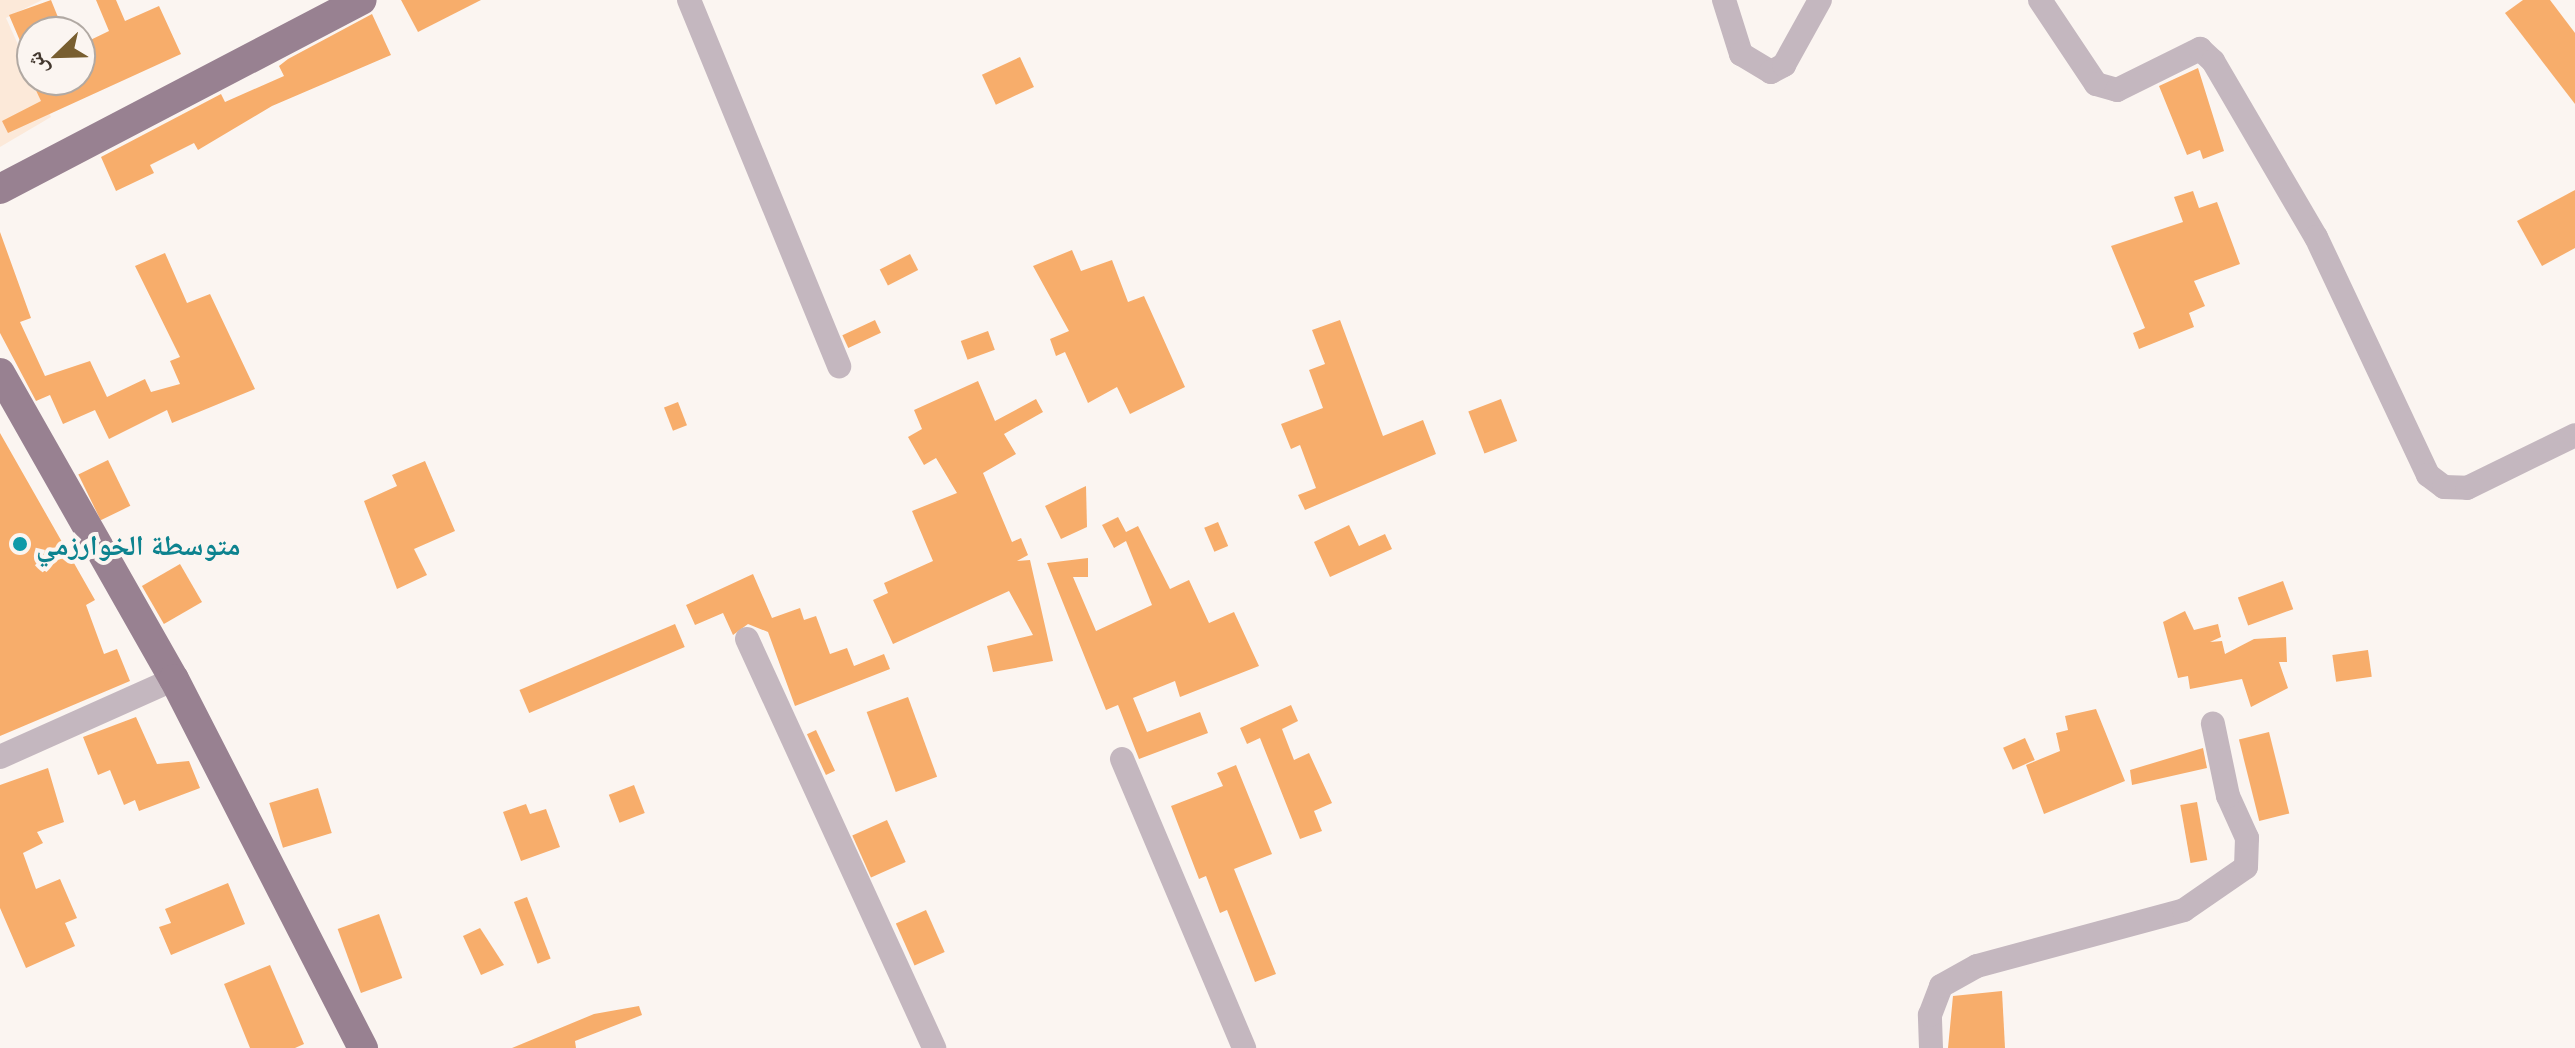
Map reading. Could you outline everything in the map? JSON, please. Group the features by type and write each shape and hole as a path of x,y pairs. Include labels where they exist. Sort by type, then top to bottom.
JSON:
{"main road":[{"path":"0,189 362,0"},
{"path":"0,373 174,679 363,1048"}],"street":[{"path":"689,0 839,366"},
{"path":"1724,0 1741,54 1771,72 1784,65 1820,0"},
{"path":"2040,0 2096,84 2117,90 2200,49 2213,61 2358,318 2428,475 2444,487 2467,488 2575,435"},
{"path":"747,639 934,1048"},
{"path":"0,757 174,679"},
{"path":"1931,1048 1930,1015 1941,986 1977,966 2184,910 2246,867 2247,838 2228,796 2213,724"},
{"path":"1122,759 1244,1048"}],"shaded area":[{"path":"0,0 42,0 6,18 16,40 16,96 41,96 51,117 0,147"}],"building":[{"path":"51,0 58,16 16,16 16,31 9,15"},
{"path":"96,0 116,0 125,21 159,6 181,54 96,93 96,37 109,31"},
{"path":"401,0 481,0 418,32"},
{"path":"2523,0 2550,0 2575,33 2575,104 2505,13"},
{"path":"372,14 391,55 272,106 198,150 194,143 150,165 154,173 116,191 101,157 221,94 225,102 284,76 279,66 288,59"},
{"path":"1020,57 1034,87 996,105 982,75"},
{"path":"2198,68 2224,151 2203,159 2200,150 2187,155 2159,86"},
{"path":"39,96 89,96 8,133 2,121 41,101"},
{"path":"2575,190 2575,248 2542,266 2517,221"},
{"path":"2193,191 2199,208 2217,202 2240,264 2194,281 2205,306 2189,313 2194,327 2139,349 2133,333 2145,328 2111,246 2183,222 2174,197"},
{"path":"0,232 31,318 20,322 45,376 90,361 107,397 145,379 151,392 180,384 170,361 180,357 135,266 165,253 187,303 210,294 255,389 172,423 167,410 109,439 95,410 63,424 50,395 36,401 0,333"},
{"path":"1072,250 1081,271 1112,260 1128,302 1144,296 1185,387 1130,414 1117,387 1088,403 1065,352 1056,356 1050,339 1069,331 1033,266"},
{"path":"910,254 918,270 888,285 880,269"},
{"path":"875,320 881,333 848,348 842,335"},
{"path":"1340,320 1383,436 1423,420 1436,454 1305,510 1298,495 1316,488 1300,445 1291,449 1281,424 1323,408 1309,370 1325,364 1312,330"},
{"path":"988,331 995,350 968,360 961,341"},
{"path":"978,381 995,421 1036,399 1043,412 1004,434 1016,454 983,473 1012,542 1021,538 1028,555 1017,561 1030,560 1053,661 993,672 987,646 1033,635 1009,591 893,644 873,600 888,593 884,583 933,561 912,511 957,493 936,458 924,465 908,437 922,429 914,410"},
{"path":"1501,399 1517,441 1484,454 1468,412"},
{"path":"678,402 687,425 673,431 664,407"},
{"path":"0,433 95,600 86,605 104,654 117,649 130,681 0,736"},
{"path":"108,460 130,506 101,520 78,474"},
{"path":"425,461 455,531 414,549 427,575 397,589 364,501 397,486 392,475"},
{"path":"1086,486 1087,527 1061,539 1045,506"},
{"path":"1118,517 1126,532 1138,526 1170,589 1189,580 1209,623 1234,612 1259,666 1180,697 1175,681 1133,698 1147,732 1200,712 1208,733 1139,759 1118,705 1106,710 1047,563 1088,558 1088,577 1073,577 1096,631 1152,605 1126,541 1114,548 1102,525"},
{"path":"1218,522 1228,546 1214,552 1204,528"},
{"path":"1349,525 1359,546 1385,534 1392,549 1330,577 1314,542"},
{"path":"180,564 202,602 164,624 142,586"},
{"path":"753,574 772,618 800,608 804,620 816,616 830,654 847,648 854,666 884,654 890,669 795,706 768,632 748,624 733,635 723,613 695,625 686,605"},
{"path":"2283,581 2293,609 2248,626 2238,597"},
{"path":"2185,611 2194,630 2218,624 2221,637 2210,642 2222,641 2225,654 2254,639 2286,637 2287,662 2279,662 2288,688 2251,707 2242,679 2190,689 2188,676 2178,678 2163,622"},
{"path":"675,624 685,647 529,713 519,690"},
{"path":"2368,650 2372,677 2336,682 2332,655"},
{"path":"908,697 937,777 896,792 867,712"},
{"path":"1291,705 1298,721 1282,729 1294,760 1309,753 1332,803 1314,811 1322,831 1300,839 1260,738 1247,744 1240,728"},
{"path":"2096,709 2125,781 2044,814 2026,765 2060,751 2056,733 2068,730 2065,716"},
{"path":"136,717 157,764 189,761 200,788 139,811 135,800 124,805 110,770 98,775 83,737"},
{"path":"816,730 835,771 826,775 807,734"},
{"path":"2269,732 2289,814 2259,821 2239,739"},
{"path":"2025,738 2035,760 2013,770 2003,748"},
{"path":"2203,748 2207,768 2132,785 2130,770"},
{"path":"1236,765 1272,854 1234,869 1276,974 1255,982 1227,910 1220,913 1206,876 1199,879 1171,806 1223,786 1217,773"},
{"path":"48,768 64,822 37,832 43,843 23,853 36,889 60,879 77,918 65,923 75,946 26,968 0,908 0,785"},
{"path":"634,785 645,813 620,823 609,795"},
{"path":"318,788 332,833 283,848 269,803"},
{"path":"2197,802 2207,860 2191,863 2180,805"},
{"path":"526,804 530,814 546,809 560,847 521,861 503,812"},
{"path":"887,820 906,862 871,877 852,835"},
{"path":"228,883 245,924 171,955 159,927 171,923 165,909"},
{"path":"527,897 551,959 538,964 514,902"},
{"path":"926,910 945,952 915,965 896,923"},
{"path":"379,914 402,978 361,993 338,929"},
{"path":"480,928 504,965 481,975 463,936"},
{"path":"270,965 304,1044 295,1048 250,1048 224,984"},
{"path":"2002,991 2005,1048 1948,1048 1953,996"},
{"path":"639,1006 642,1015 575,1041 576,1048 512,1048 594,1014"}],"place":[{"name":"متوسطة الخوارزمي","path":"20,544"}]}
